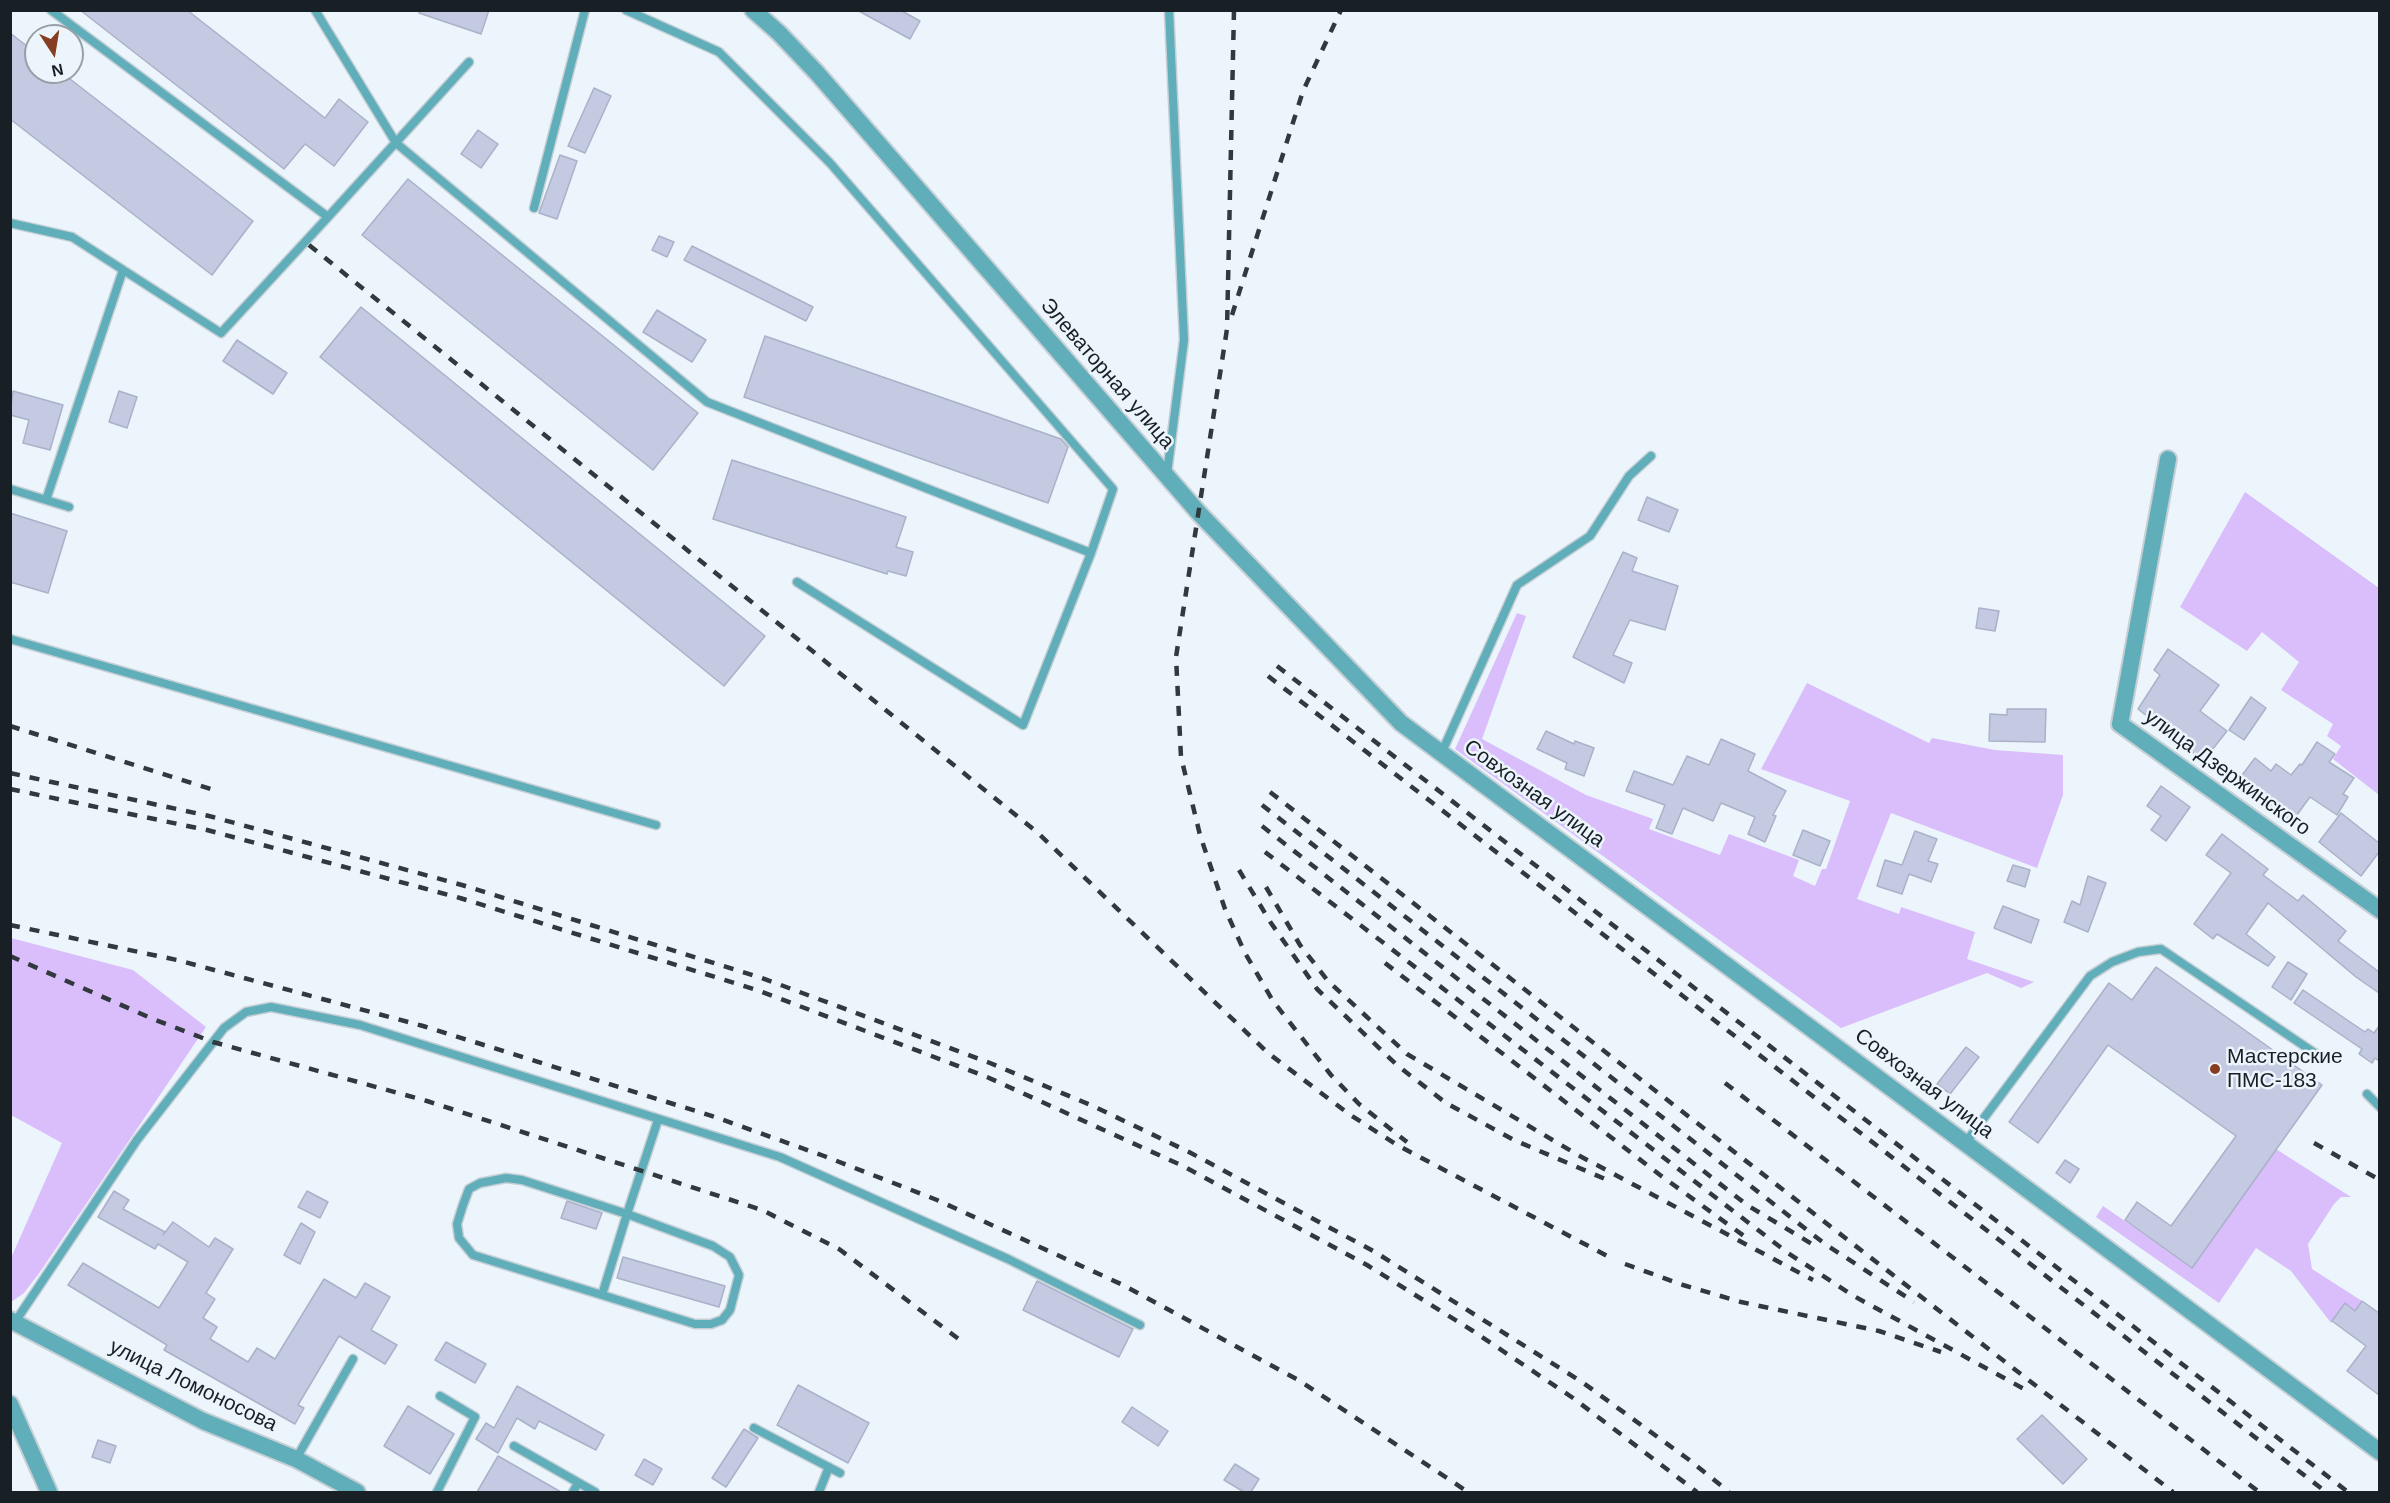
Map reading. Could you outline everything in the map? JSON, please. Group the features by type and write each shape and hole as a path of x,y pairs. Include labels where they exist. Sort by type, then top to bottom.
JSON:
{"street":[{"name":"Элеваторная улица","path":"753,10 779,33 817,73 1167,477 1401,723 1441,754"},
{"name":"улица Дзержинского","path":"2169,459 2120,724 2379,910"},
{"name":"Совхозная улица","path":"1441,754 1966,1142 2379,1452"},
{"name":"улица Ломоносова","path":"13,1321 203,1421 296,1459 357,1492"},
{"path":"10,1404 49,1492"}],"lane":[{"path":"51,10 327,217"},
{"path":"315,10 396,143 707,402 1091,553"},
{"path":"534,208 585,10"},
{"path":"626,10 719,52 830,163 1113,489 1091,553 1023,725 797,582"},
{"path":"1167,477 1184,340 1169,10"},
{"path":"10,223 72,237 221,333 469,62"},
{"path":"46,500 123,270"},
{"path":"1441,754 1517,585 1590,536 1629,476 1651,456"},
{"path":"10,489 69,507"},
{"path":"10,639 656,825"},
{"path":"1966,1142 2090,976 2112,962 2138,952 2162,949 2322,1058"},
{"path":"13,1321 137,1140 224,1028 255,1009 281,1008 360,1025 780,1157 1008,1259 1140,1325"},
{"path":"2367,1094 2379,1107"},
{"path":"602,1295 658,1120"},
{"path":"506,1178 522,1180 627,1214 723,1250 736,1266 738,1285 730,1310 722,1320 711,1324 695,1324 473,1255 459,1238 457,1224 469,1189 480,1183 506,1178"},
{"path":"296,1459 353,1359"},
{"path":"437,1492 475,1417 440,1396"},
{"path":"754,1428 840,1473"},
{"path":"514,1446 595,1492"},
{"path":"819,1492 829,1467"},
{"path":"573,1492 578,1483"}],"shaded area":[{"path":"2245,492 2379,588 2379,795 2333,759 2341,746 2327,736 2333,724 2281,690 2299,662 2262,632 2247,651 2180,607"},
{"path":"1517,613 1526,616 1482,739 1586,795 1653,819 1649,829 1720,855 1729,834 1799,860 1793,876 1815,886 1822,869 1826,869 1850,801 1761,769 1807,683 1929,743 1932,738 1995,750 2063,755 2063,795 2037,868 1891,813 1857,899 1899,914 1901,907 1975,932 1967,959 2034,982 2021,988 1987,973 1841,1028 1455,749"},
{"path":"11,938 133,970 206,1027 40,1272 24,1293 11,1302 11,1258 62,1143 11,1115"},
{"path":"2276,1149 2351,1197 2341,1197 2334,1204 2308,1244 2312,1269 2362,1301 2355,1311 2345,1304 2331,1323 2291,1271 2256,1248 2219,1303 2096,1217 2103,1206 2192,1267"}],"building":[{"path":"80,10 187,10 325,118 339,99 368,122 334,166 305,144 284,169"},
{"path":"419,10 489,10 481,34 419,13"},
{"path":"857,10 900,10 920,21 910,39"},
{"path":"10,33 24,44 24,84 76,84 253,221 212,275 10,119"},
{"path":"594,88 611,96 585,153 568,146"},
{"path":"478,130 498,144 481,168 461,154"},
{"path":"560,155 577,161 557,219 539,213"},
{"path":"408,179 698,413 653,470 362,235"},
{"path":"659,236 674,242 667,257 652,250"},
{"path":"692,246 813,307 806,321 684,260"},
{"path":"361,307 765,636 724,686 320,357"},
{"path":"657,310 706,340 692,362 643,332"},
{"path":"765,336 1061,439 1068,447 1048,503 744,397"},
{"path":"237,340 287,373 273,394 223,361"},
{"path":"13,391 63,405 50,450 23,443 29,420 10,415"},
{"path":"119,391 137,397 127,428 109,422"},
{"path":"732,460 906,517 896,547 913,552 906,576 888,571 887,574 713,519"},
{"path":"1647,497 1678,510 1669,532 1638,520"},
{"path":"10,513 67,531 48,593 10,582"},
{"path":"1623,552 1637,558 1632,571 1678,586 1665,630 1630,620 1613,655 1632,663 1624,683 1573,657"},
{"path":"1979,608 1999,611 1995,631 1976,628"},
{"path":"2168,649 2219,685 2200,711 2227,731 2212,750 2209,748 2201,759 2138,709 2160,675 2154,670"},
{"path":"2251,697 2266,708 2244,740 2229,730"},
{"path":"2007,709 2046,709 2045,742 1989,741 1990,714 2007,715"},
{"path":"1546,731 1574,744 1575,741 1594,748 1584,776 1565,769 1567,763 1537,749"},
{"path":"1721,739 1755,754 1748,771 1786,791 1773,815 1776,816 1765,842 1748,834 1755,817 1721,803 1713,821 1683,808 1672,834 1656,828 1665,805 1626,791 1634,771 1673,785 1687,756 1709,765"},
{"path":"2317,742 2335,754 2329,762 2354,778 2343,794 2348,797 2337,815 2310,797 2291,823 2236,783 2255,758 2271,771 2276,764 2291,775 2300,764 2302,765"},
{"path":"2161,786 2190,807 2166,841 2151,830 2161,816 2147,806"},
{"path":"2341,813 2379,843 2379,852 2361,876 2319,842"},
{"path":"1803,830 1830,841 1820,866 1793,855"},
{"path":"1915,831 1937,839 1928,861 1938,864 1931,882 1909,874 1902,894 1877,886 1885,860 1902,865"},
{"path":"2222,834 2268,869 2263,875 2298,901 2303,895 2346,931 2338,941 2379,972 2379,993 2356,977 2268,903 2246,934 2275,957 2268,966 2217,934 2213,939 2194,924 2231,873 2206,855"},
{"path":"2013,865 2030,870 2025,887 2007,881"},
{"path":"2088,876 2106,883 2088,932 2064,922 2072,901 2080,905"},
{"path":"2003,906 2039,920 2031,943 1994,928"},
{"path":"2288,962 2307,974 2291,1000 2272,987"},
{"path":"2156,967 2322,1085 2192,1268 2125,1220 2137,1202 2171,1226 2236,1136 2108,1045 2038,1143 2009,1122 2109,983 2132,1000"},
{"path":"2303,990 2365,1032 2368,1029 2374,1033 2379,1026 2379,1061 2375,1058 2372,1063 2359,1054 2362,1049 2294,1003"},
{"path":"1966,1047 1979,1057 1950,1094 1937,1084"},
{"path":"2065,1160 2079,1169 2070,1183 2056,1173"},
{"path":"114,1191 129,1200 123,1209 165,1232 163,1235 173,1222 209,1247 215,1238 233,1249 206,1293 215,1299 203,1318 217,1327 210,1339 248,1362 257,1348 275,1359 324,1279 356,1298 365,1283 390,1297 371,1330 397,1345 385,1364 339,1336 298,1405 304,1408 295,1424 164,1350 167,1345 68,1285 83,1263 159,1308 188,1262 158,1244 155,1249 98,1217"},
{"path":"307,1191 328,1202 320,1218 298,1207"},
{"path":"567,1201 602,1213 596,1229 561,1218"},
{"path":"301,1223 315,1232 300,1264 284,1255"},
{"path":"623,1257 725,1286 719,1307 617,1278"},
{"path":"1037,1281 1133,1329 1119,1357 1023,1310"},
{"path":"2362,1301 2379,1313 2379,1395 2347,1371 2366,1346 2332,1321 2345,1303 2355,1311"},
{"path":"446,1342 486,1364 475,1383 435,1360"},
{"path":"798,1385 869,1423 848,1463 777,1425"},
{"path":"517,1386 604,1435 596,1450 539,1421 535,1429 517,1418 498,1453 476,1439 486,1423 494,1428"},
{"path":"408,1406 454,1434 430,1474 384,1446"},
{"path":"1132,1407 1168,1431 1158,1446 1122,1422"},
{"path":"2042,1415 2087,1459 2063,1484 2017,1439"},
{"path":"744,1429 758,1438 726,1487 712,1478"},
{"path":"98,1440 116,1446 110,1463 92,1457"},
{"path":"498,1456 561,1492 477,1492"},
{"path":"644,1459 662,1469 653,1485 635,1475"},
{"path":"1235,1464 1259,1479 1251,1492 1244,1492 1224,1480"}],"railway":[{"path":"1234,10 1227,329 1176,657 1181,757 1200,835 1225,909 1245,953 1273,1001 1331,1075 1359,1104 1407,1142"},
{"path":"1232,315 1303,91 1341,10"},
{"path":"309,245 1038,833 1268,1053 1349,1114 1397,1145 1613,1259"},
{"path":"1277,666 2348,1492"},
{"path":"1268,676 2326,1492"},
{"path":"10,726 217,791"},
{"path":"10,773 209,816 462,885 762,978 990,1063 1093,1106 1189,1152 1375,1252 1582,1382 1688,1459 1729,1492"},
{"path":"10,789 207,830 460,898 757,990 987,1077 1183,1166 1367,1265 1473,1331 1573,1398 1697,1492"},
{"path":"1270,792 2173,1492"},
{"path":"1262,805 1825,1244 1914,1302"},
{"path":"1262,826 1747,1205 1812,1244"},
{"path":"1265,852 1788,1253 1852,1295 2026,1390"},
{"path":"1239,870 1271,923 1317,989 1398,1066 1446,1103 1514,1140 1612,1182"},
{"path":"1266,887 1300,945 1328,981 1407,1054 1578,1155 1813,1280"},
{"path":"10,925 177,960 423,1026 715,1117 824,1156 937,1200 1123,1285 1300,1381 1468,1492"},
{"path":"10,956 153,1019 213,1042 427,1101 762,1210 839,1249 960,1340"},
{"path":"1385,963 1660,1175 1744,1236"},
{"path":"1725,1083 2259,1492"},
{"path":"2314,1143 2380,1180"},
{"path":"1625,1264 1683,1285 1741,1302 1879,1331 1941,1352"}],"place":[{"name":"Мастерские ПМС-183","path":"2215,1069"}]}
